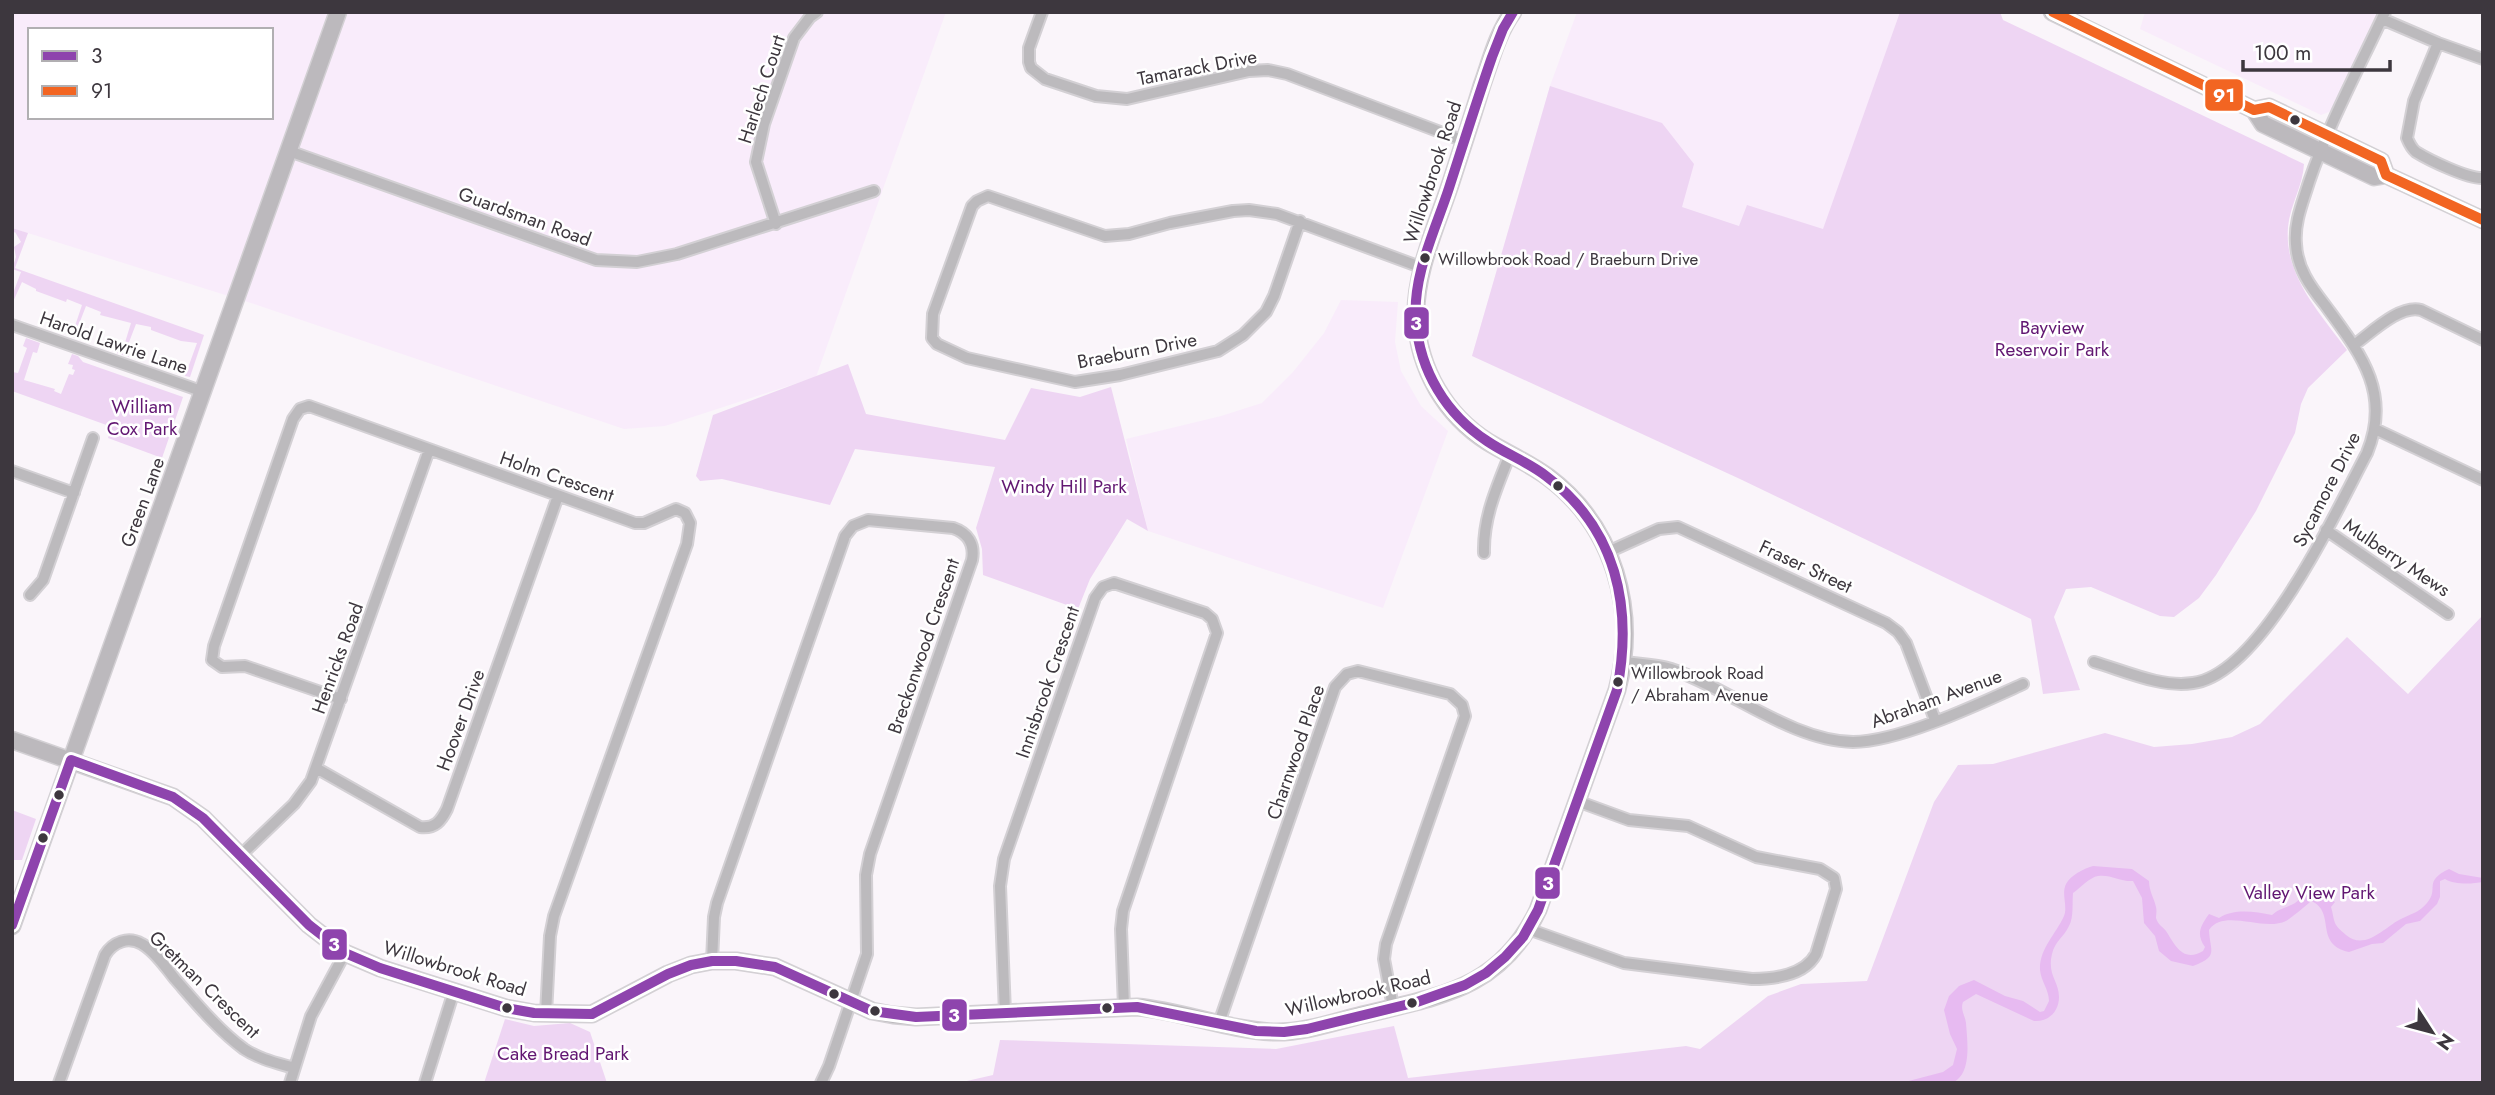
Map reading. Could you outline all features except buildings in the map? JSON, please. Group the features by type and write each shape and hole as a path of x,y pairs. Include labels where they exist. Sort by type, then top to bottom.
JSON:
{"street":[{"name":"Green Lane","path":"12,926 338,12"},
{"name":"Harlech Court","path":"776,224 756,162 764,124 794,38 817,12"},
{"name":"Tamarack Drive","path":"1042,12 1029,48 1031,68 1045,79 1096,96 1127,99 1249,71 1268,70 1287,74 1464,141"},
{"path":"2052,12 2254,110 2263,124 2323,143 2374,177 2386,176 2483,220"},
{"name":"Willowbrook Road","path":"12,740 173,797 203,818 320,935 345,953 380,968 514,1010 546,1014 592,1014 668,974 691,965 712,961 736,961 775,967 851,1003 883,1013 905,1016 1124,1007 1158,1010 1259,1031 1291,1031 1455,991 1477,980 1506,957 1528,929 1542,901 1613,702 1624,662 1626,635 1619,582 1608,551 1592,523 1567,493 1533,466 1487,441 1459,419 1430,378 1422,352 1416,320 1423,268 1494,49 1508,14"},
{"path":"2384,16 2438,43 2483,59"},
{"name":"Sycamore Drive","path":"2094,662 2172,684 2201,682 2220,673 2235,661 2283,606 2367,453 2375,429 2376,399 2368,369 2354,345 2310,285 2299,261 2296,246 2299,212 2323,143 2384,16"},
{"path":"2438,43 2414,101 2407,138 2414,151 2460,173 2483,178"},
{"name":"Guardsman Road","path":"289,151 596,260 651,260 776,224 874,191"},
{"name":"Braeburn Drive","path":"1300,221 1266,312 1243,335 1218,351 1120,375 1074,382 967,358 937,344 932,338 933,314 972,206 988,196 1105,236 1129,234 1170,223 1241,211 1278,214 1300,221 1423,268"},
{"path":"2354,345 2410,308 2421,310 2483,340"},
{"name":"Harold Lawrie Lane","path":"12,325 204,392"},
{"name":"Holm Crescent","path":"341,699 244,666 222,667 212,660 214,646 293,419 300,410 309,407 635,523 644,523 676,509 685,513 690,523 687,544 554,916 550,936 546,1014"},
{"path":"2375,429 2483,480"},
{"path":"30,595 43,580 93,438"},
{"name":"Henricks Road","path":"241,855 294,804 311,781 429,450"},
{"path":"1483,553 1490,503 1510,454"},
{"path":"12,471 74,493"},
{"name":"Hoover Drive","path":"316,768 420,827 432,827 441,820 558,496"},
{"name":"Breckonwood Crescent","path":"712,961 717,903 845,536 853,526 868,520 953,528 962,532 973,546 972,560 870,854 866,875 867,954 821,1083"},
{"name":"Fraser Street","path":"1608,551 1659,528 1678,527 1886,623 1898,632 1906,643 1935,720"},
{"name":"Mulberry Mews","path":"2326,530 2448,614"},
{"name":"Innisbrook Crescent","path":"1005,1013 1000,886 1004,859 1095,598 1103,587 1114,583 1205,613 1217,633 1123,911 1121,929 1124,1007"},
{"name":"Abraham Avenue","path":"1624,662 1673,670 1799,729 1837,741 1875,740 1935,720 2023,684"},
{"name":"Charnwood Place","path":"1219,1023 1335,687 1347,674 1358,671 1450,694 1462,705 1465,716 1385,944 1384,960 1393,1007"},
{"path":"1528,929 1624,963 1752,979 1801,970 1816,954 1836,889 1835,881 1828,872 1756,857 1688,827 1629,820 1577,801"},
{"name":"Gretman Crescent","path":"59,1083 105,955 115,944 125,940 147,947 203,1010 243,1048 262,1058 294,1068"},
{"path":"290,1083 315,1006 345,953"},
{"path":"425,1083 454,991"}],"shaded area":[{"path":"12,12 946,12 816,377 665,426 624,429 254,304 12,228"},
{"path":"1577,12 1900,12 1824,229 1472,356 1550,86"},
{"path":"2145,12 2378,12 2334,110 2321,115 2140,29"},
{"path":"1341,300 1398,302 1395,342 1401,371 1421,406 1448,431 1383,608 1148,531 1126,439 1262,403 1293,372 1324,333"},
{"path":"2093,866 2132,869 2149,881 2158,922 2180,951 2190,955 2203,951 2205,947 2200,930 2209,914 2219,918 2238,912 2272,915 2295,903 2310,890 2335,902 2331,907 2336,925 2346,935 2360,941 2421,909 2431,898 2436,878 2449,869 2459,874 2483,878 2483,882 2469,884 2445,879 2440,881 2437,904 2420,921 2406,924 2383,943 2349,952 2338,948 2332,942 2323,912 2311,901 2288,920 2277,924 2224,921 2209,930 2210,956 2193,966 2171,961 2159,951 2155,936 2144,923 2142,898 2133,881 2107,876 2095,877 2073,893 2071,922 2053,950 2051,967 2059,997 2052,1015 2044,1020 2034,1021 1976,994 1962,1005 1966,1023 1967,1056 1963,1073 1958,1079 1946,1084 1901,1083 1943,1072 1953,1065 1957,1049 1944,1010 1949,996 1959,986 1974,980 2005,996 2023,1001 2040,1012 2044,1011 2049,1001 2040,970 2042,955 2064,916 2064,896 2068,881"}],"green space":[{"name":"Bayview Reservoir Park","path":"1900,12 2000,12 2003,20 2304,164 2291,211 2288,245 2298,278 2306,293 2347,350 2308,388 2301,404 2295,433 2256,511 2199,598 2174,617 2160,616 2091,587 2066,589 2054,617 2080,690 2043,694 2031,619 1740,479 1472,356 1550,86 1662,123 1694,164 1682,207 1739,226 1747,205 1823,229"},
{"path":"12,228 28,233 15,268 204,335 190,377 185,376 197,343 181,341 151,330 151,327 136,324 126,350 130,352 129,357 117,353 118,348 123,349 131,323 100,315 101,312 86,306 76,332 81,334 78,339 67,335 69,331 73,332 82,305 36,291 22,282 12,304 12,296 21,272 12,269 16,257 14,247 21,242 15,232 12,234"},
{"name":"William Cox Park","path":"26,338 40,343 37,353 33,352 24,380 55,389 54,391 61,394 69,374 73,375 75,370 72,369 73,365 68,364 72,354 83,362 183,397 162,458 108,438 112,427 12,391 12,372 18,373 27,348 23,346"},
{"name":"Windy Hill Park","path":"848,364 866,414 1005,440 1031,388 1080,397 1111,387 1148,531 1127,519 1090,579 1078,609 983,575 982,549 976,528 995,467 855,449 830,505 722,479 700,481 696,476 713,415"},
{"name":"Valley View Park","path":"2483,615 2483,1083 958,1083 993,1075 1000,1040 1276,1049 1394,1026 1408,1078 1686,1046 1700,1049 1768,996 1801,984 1867,981 1934,802 1958,765 1993,764 2105,733 2154,747 2232,737 2260,724 2347,637 2408,694"},
{"path":"12,810 36,819 22,860 12,860"},
{"name":"Cake Bread Park","path":"505,1019 534,1026 570,1023 590,1032 607,1083 484,1083"}],"transit line":[{"name":"3","path":"71,760 173,797 203,818 309,925 345,953 380,968 506,1008 534,1013 592,1014 668,974 691,965 712,961 736,961 775,967 872,1011 916,1017 1137,1007 1256,1031 1284,1032 1307,1029 1417,1002 1465,985 1486,973 1505,957 1523,937 1538,910 1617,690 1623,629 1614,572 1604,545 1589,520 1570,497 1546,476 1487,441 1459,418 1429,374 1419,340 1416,305 1421,271 1492,57 1513,12"},
{"name":"91","path":"2053,12 2254,110 2269,107 2381,161 2386,175 2483,220"},
{"name":"3","path":"12,925 71,760"}],"place":[{"name":"Willowbrook Road / Braeburn Drive","path":"1425,258"},
{"name":"Willowbrook Road / Abraham Avenue","path":"1618,682"}]}
